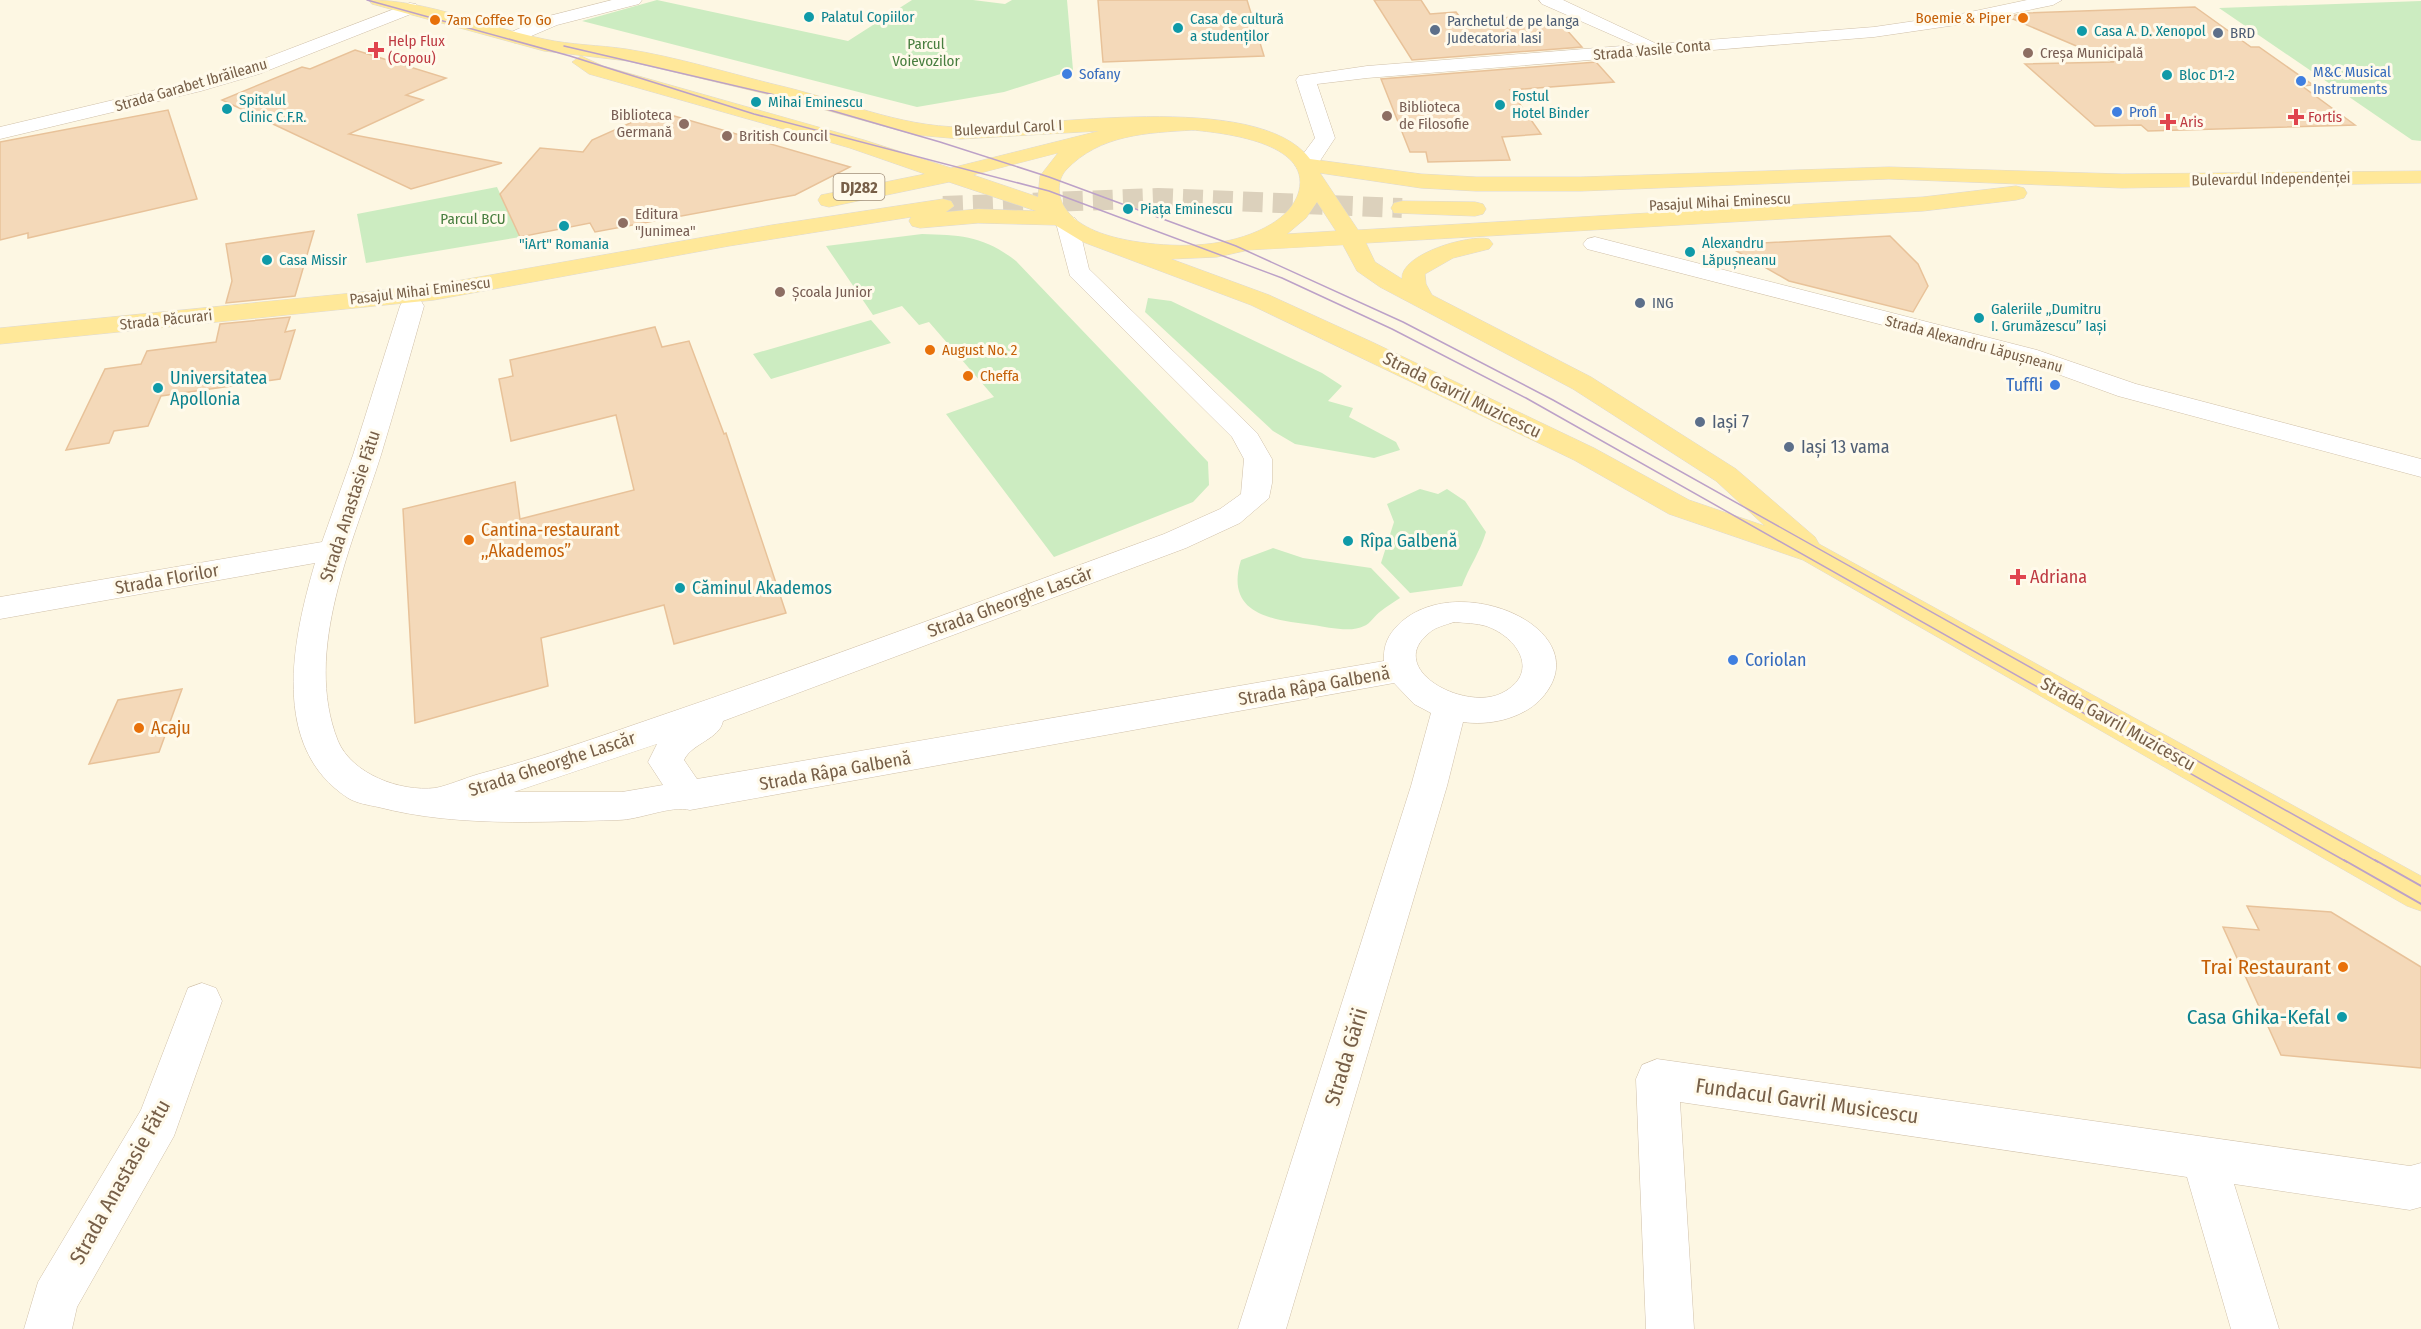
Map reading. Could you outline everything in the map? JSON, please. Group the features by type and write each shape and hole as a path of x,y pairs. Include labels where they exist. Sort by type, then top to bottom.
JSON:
{"main road":[{"name":"Bulevardul Carol I","path":"378,0 544,45 628,55 780,91 916,129 961,133 1074,125 1193,124"},
{"name":"Bulevardul Carol I","path":"544,45 596,70 865,147 950,175 1062,217 1107,243"},
{"path":"371,296 439,272 814,203 950,175 1127,130 1193,124 1260,135 1293,153 1309,171 1311,194 1307,204 1278,230 1250,243"},
{"path":"1062,217 1050,201 1049,177 1065,156 1082,144 1104,135"},
{"name":"DJ282","path":"814,203 864,185 872,176 872,162 865,147"},
{"path":"1309,171 1476,184 1581,184 1889,173 2030,184"},
{"name":"Strada Gavril Muzicescu","path":"1309,171 1351,237 1365,266 1389,282 1582,383 1725,475 1814,553"},
{"name":"Bulevardul Independenței","path":"2030,184 2421,177"},
{"path":"1423,300 1414,284 1413,273 1432,257 1458,247 1923,204 2030,184"},
{"name":"Pasajul Mihai Eminescu","path":"1400,204 1591,208 2030,184"},
{"name":"Pasajul Mihai Eminescu","path":"332,301 515,278 944,202"},
{"path":"371,296 412,306 495,296 859,228 978,216 1062,217"},
{"path":"1107,243 1144,250 1182,252 1211,250 1250,243 1351,237 1599,234"},
{"name":"Strada Gavril Muzicescu","path":"1107,243 1260,300 1363,347 1584,454 1679,507 1814,553 2421,895"},
{"name":"Strada Păcurari","path":"0,336 332,301"}],"street":[{"path":"515,37 551,21 633,0"},
{"path":"1548,0 1647,44 1653,51"},
{"name":"Strada Vasile Conta","path":"1309,171 1325,138 1306,80 1367,72 1874,32 1956,20 2053,0"},
{"name":"Strada Garabet Ibrăileanu","path":"0,133 204,84 252,70 410,8"},
{"name":"Strada Gheorghe Lascăr","path":"429,803 537,772 739,702 1175,541 1230,516 1254,498 1258,483 1258,459 1243,434 1078,271 1062,217"},
{"name":"Strada Alexandru Lăpușneanu","path":"1599,234 2028,356 2127,390 2421,468"},
{"name":"Strada Anastasie Fătu","path":"311,709 309,657 322,592 367,455 412,306"},
{"name":"Strada Florilor","path":"0,608 334,550"},
{"path":"1452,611 1474,612 1496,617 1516,627 1530,641 1538,657 1539,665 1539,674 1533,689 1518,701 1498,709 1474,711 1450,707 1420,692 1402,670 1398,654 1403,638 1414,624 1431,615 1452,611"},
{"name":"Strada Râpa Galbenă","path":"311,709 322,745 336,770 362,789 429,803 553,808 621,806 690,796 1402,670"},
{"path":"690,796 666,762 675,742 739,702"},
{"name":"Strada Gării","path":"1262,1329 1429,786 1450,707"},
{"name":"Strada Anastasie Fătu","path":"48,1329 55,1299 159,1121 202,1001"},
{"name":"Fundacul Gavril Musicescu","path":"1670,1329 1657,1079 2204,1160 2410,1188 2421,1185"},
{"path":"2204,1160 2255,1329"}],"green space":[{"name":"Parcul Voievozilor","path":"657,0 848,41 912,0 973,0 1005,4 1012,0 1067,0 1073,70 1004,92 917,107 582,21"},
{"path":"2421,1 2421,141 2412,140 2219,8"},
{"name":"Parcul BCU","path":"497,187 520,237 366,263 357,214"},
{"path":"922,234 972,238 993,246 1016,261 1208,462 1209,485 1193,502 1054,557 946,414 994,397 929,322 919,325 902,306 873,315 826,246"},
{"path":"1148,298 1171,301 1322,373 1342,386 1328,401 1353,408 1349,417 1396,442 1400,450 1374,458 1295,444 1273,431 1145,312"},
{"path":"871,320 891,343 771,379 753,354"},
{"path":"1420,489 1438,494 1447,489 1465,501 1486,532 1462,586 1410,593 1381,563 1394,522 1387,504"},
{"path":"1273,548 1303,558 1371,568 1400,598 1366,625 1353,629 1332,628 1268,617 1246,603 1239,593 1238,578 1241,560"}],"building":[{"name":"Casa de cultură a studenților","path":"1098,0 1247,0 1264,56 1103,62"},
{"path":"1374,0 1421,0 1430,14 1456,12 1463,21 1514,17 1518,22 1557,19 1582,47 1412,60"},
{"name":"Bloc D1-2","path":"2195,7 2251,47 2259,47 2313,85 2302,86 2355,125 2148,131 2141,125 2095,126 2025,64 2114,62 2008,17 2024,13"},
{"path":"355,50 446,78 406,95 423,100 349,134 502,163 411,189 222,100 302,67 310,69"},
{"path":"1596,62 1614,82 1510,90 1541,134 1502,137 1510,160 1428,162 1426,152 1410,152 1381,79"},
{"path":"168,110 197,199 28,238 28,233 0,240 0,142"},
{"path":"657,111 850,167 795,195 595,232 590,223 520,237 500,194 540,148 583,152 592,140"},
{"name":"Casa Missir","path":"314,231 295,296 226,303 232,281 226,244"},
{"path":"1890,236 1918,264 1928,286 1913,312 1789,281 1726,245"},
{"name":"Universitatea Apollonia","path":"290,317 285,332 295,330 280,379 161,396 148,426 114,431 109,443 66,450 105,369 141,364 147,351 216,342 220,324"},
{"name":"Căminul Akademos","path":"655,327 662,347 689,341 724,434 726,433 786,613 674,644 664,605 541,638 548,686 415,723 403,509 515,482 520,519 634,490 616,415 511,441 499,379 513,376 510,360"},
{"name":"Acaju","path":"182,689 159,752 89,764 118,700"},
{"name":"Casa Ghika-Kefal","path":"2247,906 2331,912 2421,967 2421,1068 2281,1055 2223,927 2259,930"}],"tunnel":[{"path":"943,206 1158,198 1402,208"}],"tram line":[{"path":"367,0 570,56 754,114 1049,191 1282,278 1392,329 1526,398 2347,862"},
{"path":"564,46 788,98 940,142 1049,177 1236,246 1403,322 1553,400 2378,862"},
{"path":"2344,860 2421,904"},
{"path":"2375,860 2421,886"}],"place":[{"name":"Palatul Copiilor","path":"809,17"},
{"name":"Boemie & Piper","path":"2023,18"},
{"name":"7am Coffee To Go","path":"435,20"},
{"name":"Casa de cultură a studenților","path":"1178,28"},
{"name":"Parchetul de pe langa Judecatoria Iasi","path":"1435,30"},
{"name":"Casa A. D. Xenopol","path":"2082,31"},
{"name":"BRD","path":"2218,33"},
{"name":"Help Flux (Copou)","path":"376,50"},
{"name":"Creșa Municipală","path":"2028,53"},
{"name":"Sofany","path":"1067,74"},
{"name":"Bloc D1-2","path":"2167,75"},
{"name":"M&C Musical Instruments","path":"2301,81"},
{"name":"Mihai Eminescu","path":"756,102"},
{"name":"Fostul Hotel Binder","path":"1500,105"},
{"name":"Spitalul Clinic C.F.R.","path":"227,109"},
{"name":"Profi","path":"2117,112"},
{"name":"Biblioteca de Filosofie","path":"1387,116"},
{"name":"Fortis","path":"2296,117"},
{"name":"Aris","path":"2168,122"},
{"name":"Biblioteca Germană","path":"684,124"},
{"name":"British Council","path":"727,136"},
{"name":"Piața Eminescu","path":"1128,209"},
{"name":"Editura \"Junimea\"","path":"623,223"},
{"name":"\"iArt\" Romania","path":"564,226"},
{"name":"Alexandru Lăpușneanu","path":"1690,252"},
{"name":"Casa Missir","path":"267,260"},
{"name":"Școala Junior","path":"780,292"},
{"name":"ING","path":"1640,303"},
{"name":"Galeriile „Dumitru I. Grumăzescu” Iași","path":"1979,318"},
{"name":"August No. 2","path":"930,350"},
{"name":"Cheffa","path":"968,376"},
{"name":"Tuffli","path":"2055,385"},
{"name":"Universitatea Apollonia","path":"158,388"},
{"name":"Iași 7","path":"1700,422"},
{"name":"Iași 13 vama","path":"1789,447"},
{"name":"Cantina-restaurant ,,Akademos”","path":"469,540"},
{"name":"Rîpa Galbenă","path":"1348,541"},
{"name":"Adriana","path":"2018,577"},
{"name":"Căminul Akademos","path":"680,588"},
{"name":"Coriolan","path":"1733,660"},
{"name":"Acaju","path":"139,728"},
{"name":"Trai Restaurant","path":"2343,967"},
{"name":"Casa Ghika-Kefal","path":"2342,1017"}]}
